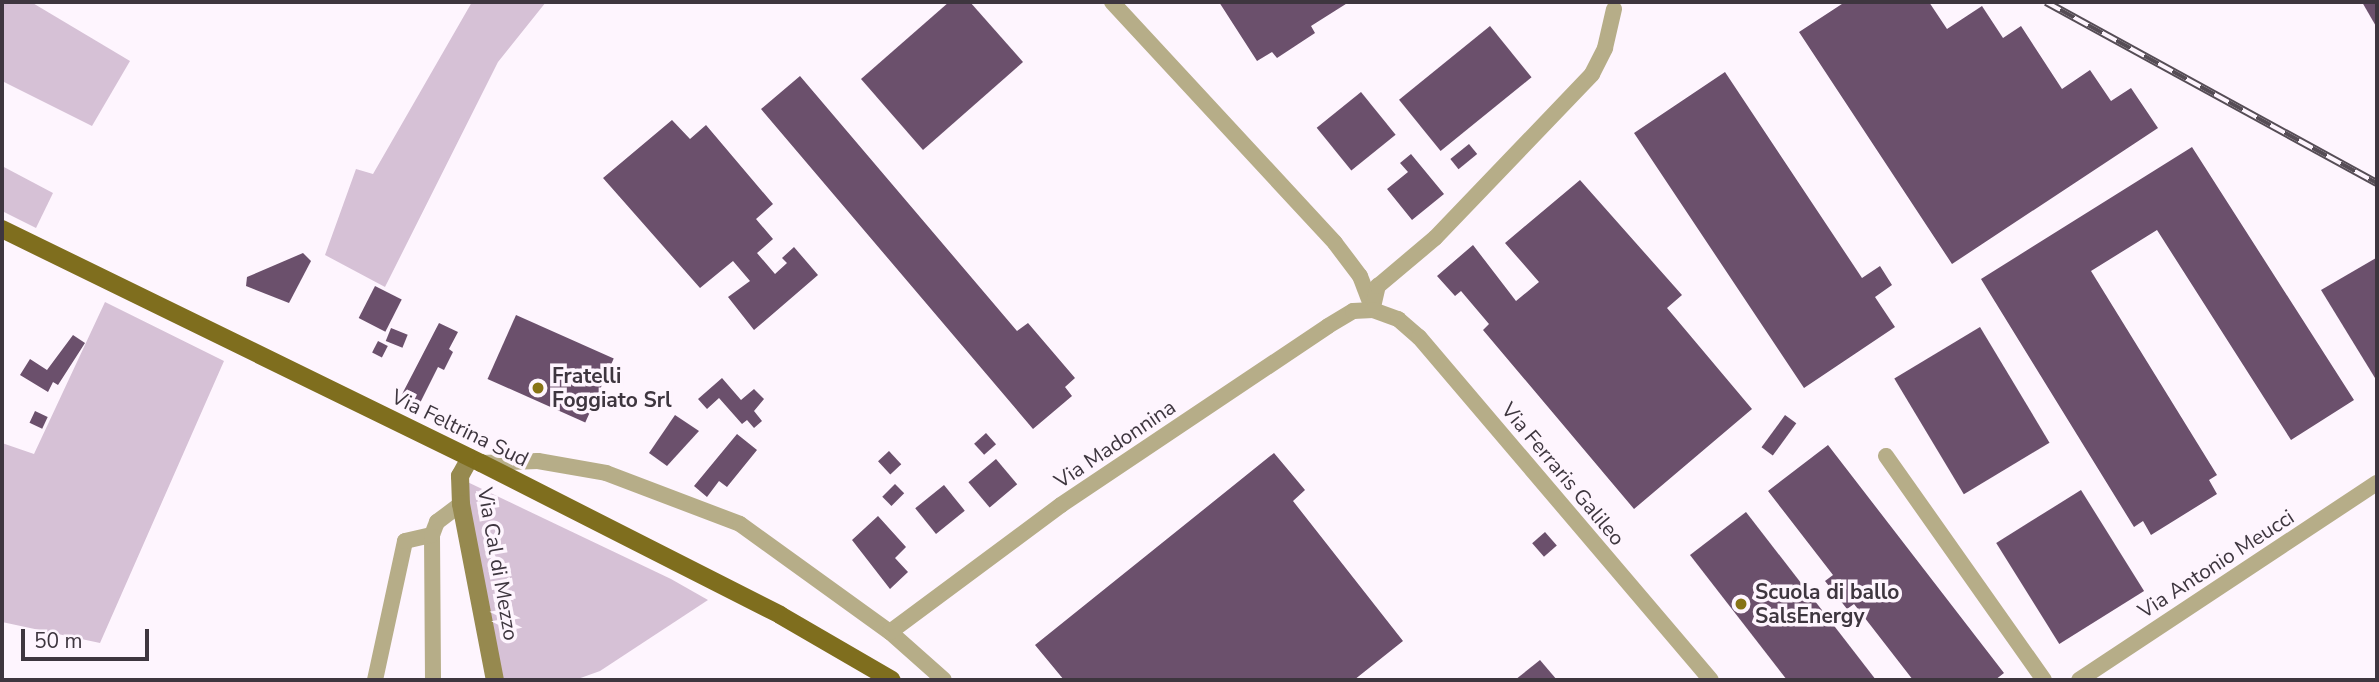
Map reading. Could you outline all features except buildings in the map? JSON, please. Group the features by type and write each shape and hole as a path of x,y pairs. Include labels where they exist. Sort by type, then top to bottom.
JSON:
{"main road":[{"name":"Via Feltrina Sud","path":"2,229 475,461 791,621 892,680"}],"street":[{"path":"1112,2 1335,243 1360,276 1373,310"},
{"path":"1373,310 1378,286 1435,238 1592,74 1605,48 1614,9"},
{"name":"Via Madonnina","path":"890,632 1061,505 1328,326 1353,312 1373,310"},
{"name":"Via Ferraris Galileo","path":"1373,310 1398,319 1419,337 1711,680"},
{"path":"1886,456 2045,680"},
{"path":"475,461 538,461 606,473 740,524 890,632 944,680"},
{"name":"Via Cal di Mezzo","path":"475,461 460,476 461,504 495,680"},
{"name":"Via Antonio Meucci","path":"2079,680 2377,483"},
{"path":"433,680 432,535 437,522 461,504"},
{"path":"375,680 405,541 432,535"}],"shaded area":[{"path":"2,2 31,2 130,61 92,126 2,81"},
{"path":"472,2 546,2 498,62 385,287 325,255 356,169 373,174"},
{"path":"2,166 53,193 36,228 2,211"},
{"path":"105,302 224,361 100,643 2,622 2,443 34,454"},
{"path":"459,478 671,579 708,600 600,671 575,680 500,680"}],"railway":[{"path":"2046,2 2377,183"}],"place":[{"name":"Fratelli Foggiato Srl","path":"538,388"},
{"name":"Scuola di ballo SalsEnergy","path":"1741,604"}]}
